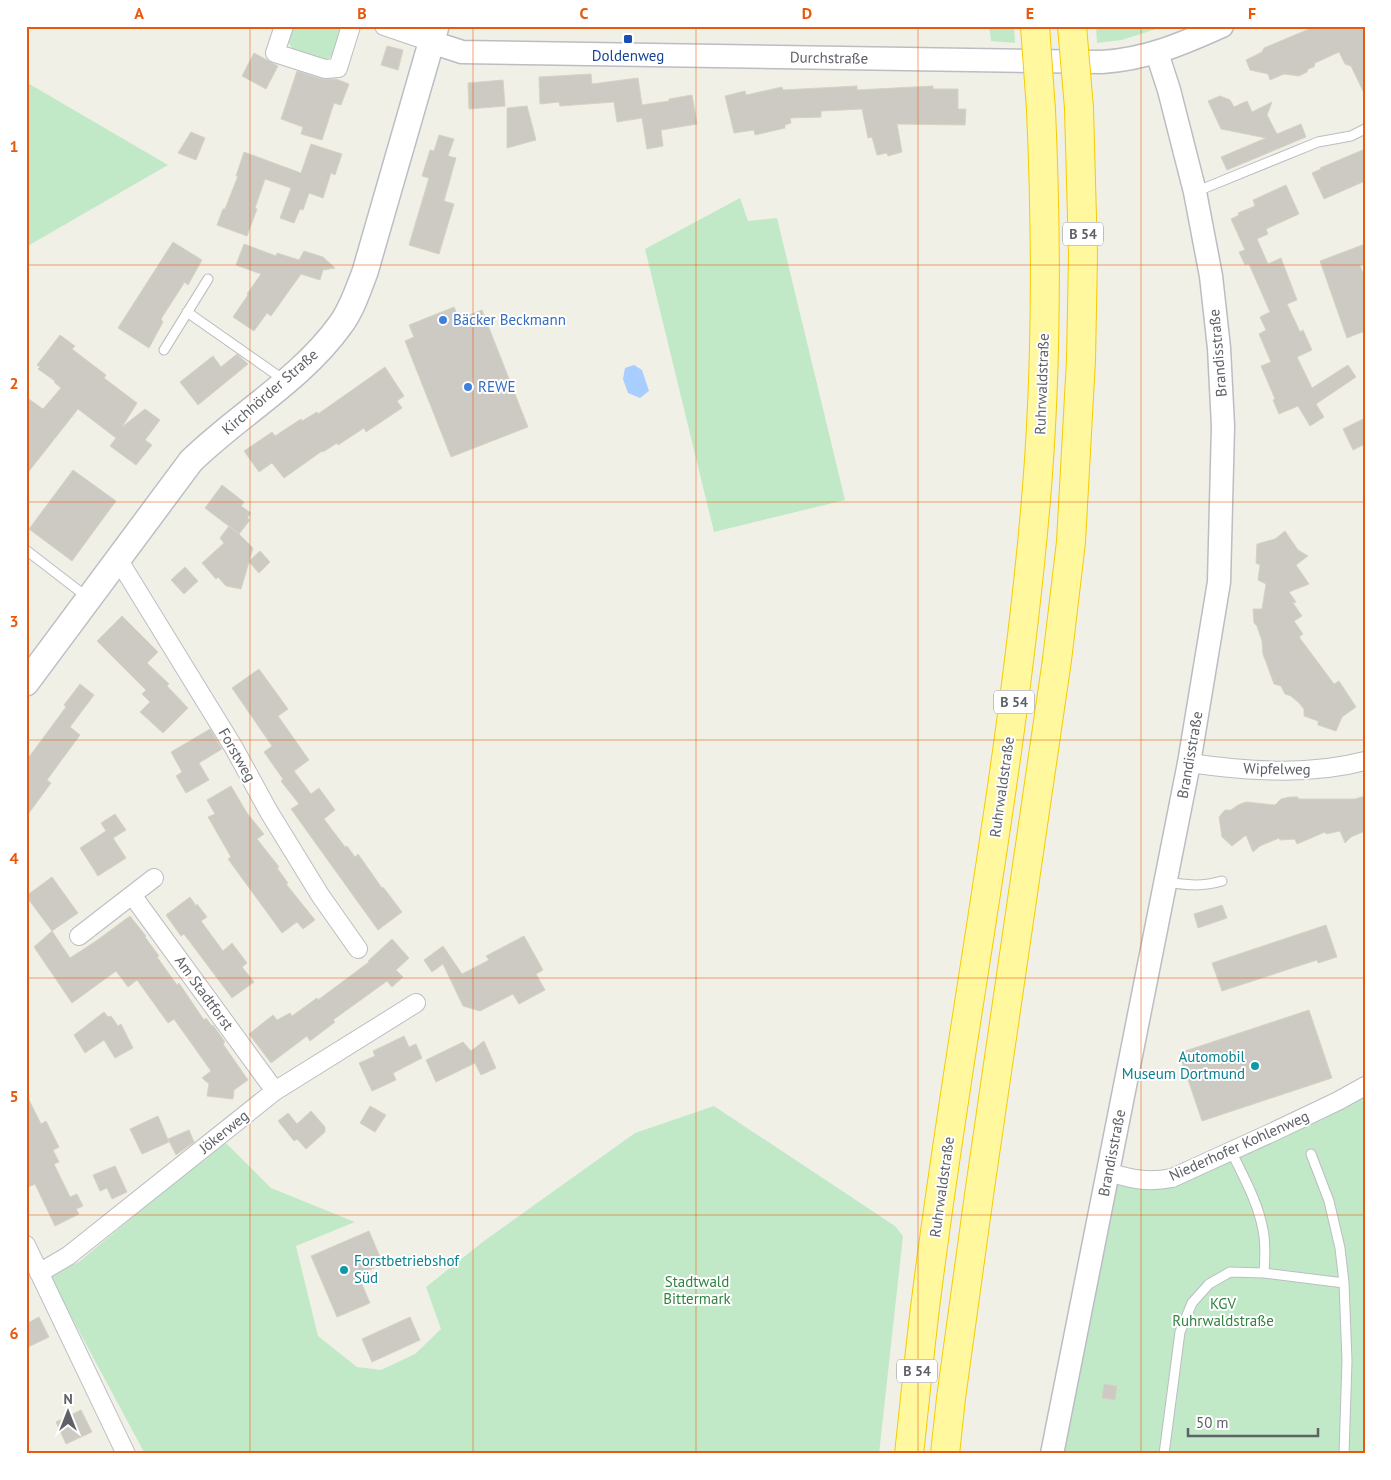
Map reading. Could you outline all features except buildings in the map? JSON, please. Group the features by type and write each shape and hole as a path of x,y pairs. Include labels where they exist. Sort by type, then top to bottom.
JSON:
{"highway":[{"name":"Ruhrwaldstraße","path":"909,1454 934,1240 1009,742 1035,510 1041,416 1046,274 1041,110 1035,26"},
{"name":"B 54","path":"946,1454 951,1398 980,1188 1058,660 1071,542 1081,360 1083,255 1078,108 1072,26"}],"main road":[{"name":"Kirchhörder Straße","path":"26,684 191,461 206,446 313,358 341,324 355,298 365,272 434,34"}],"street":[{"path":"284,26 275,53 325,69 338,68 351,26"},
{"path":"384,26 434,34"},
{"name":"Durchstraße","path":"434,34 462,52 1102,62 1136,58 1157,53 1222,26"},
{"name":"Brandisstraße","path":"1052,1454 1189,763 1219,582 1223,426 1220,348 1210,276 1195,192 1169,90 1157,53"},
{"name":"Forstweg","path":"118,559 234,748 269,812 320,895 358,950"},
{"name":"Wipfelweg","path":"1189,763 1224,768 1282,771 1323,769 1365,761"},
{"path":"79,936 154,878"},
{"name":"Am Stadtforst","path":"132,895 275,1091"},
{"name":"Jökerweg","path":"39,1273 68,1256 275,1091 416,1003"},
{"name":"Niederhofer Kohlenweg","path":"1108,1172 1127,1178 1154,1181 1172,1178 1322,1109 1365,1086"},
{"path":"26,1245 126,1454"}],"lane":[{"path":"1195,192 1318,142 1351,136 1365,129"},
{"path":"164,350 208,279"},
{"path":"187,312 286,382"},
{"path":"26,550 89,599"},
{"path":"26,558 46,566"},
{"path":"1166,882 1193,886 1209,885 1222,881"},
{"path":"1231,1151 1252,1193 1263,1230 1264,1273"},
{"path":"1311,1154 1329,1202 1340,1248 1344,1283 1347,1360 1344,1454"},
{"path":"1164,1454 1180,1332 1192,1303 1208,1284 1230,1272 1264,1273 1344,1283"}],"green space":[{"path":"291,26 342,26 334,53 326,60 317,61 293,51 288,41"},
{"path":"989,26 1014,26 1015,43 991,41"},
{"path":"1096,26 1165,26 1122,40 1097,43"},
{"path":"26,82 168,165 26,247"},
{"path":"740,198 748,221 777,218 845,500 714,532 645,249"},
{"name":"KGV Ruhrwaldstraße","path":"1365,1086 1365,1454 1052,1454 1108,1172 1154,1181"},
{"name":"Stadtwald Bittermark","path":"714,1106 895,1226 903,1236 879,1454 145,1454 50,1277 80,1261 224,1141 271,1188 355,1222 296,1246 318,1336 357,1367 381,1370 415,1354 441,1329 426,1287 484,1241 635,1133"}],"water":[{"path":"634,365 642,370 649,391 640,398 628,393 623,379 625,368"}],"place":[{"name":"Doldenweg","path":"628,39"},
{"name":"Bäcker Beckmann","path":"443,320"},
{"name":"REWE","path":"468,387"},
{"name":"Automobil Museum Dortmund","path":"1255,1066"},
{"name":"Forstbetriebshof Süd","path":"344,1270"}]}
